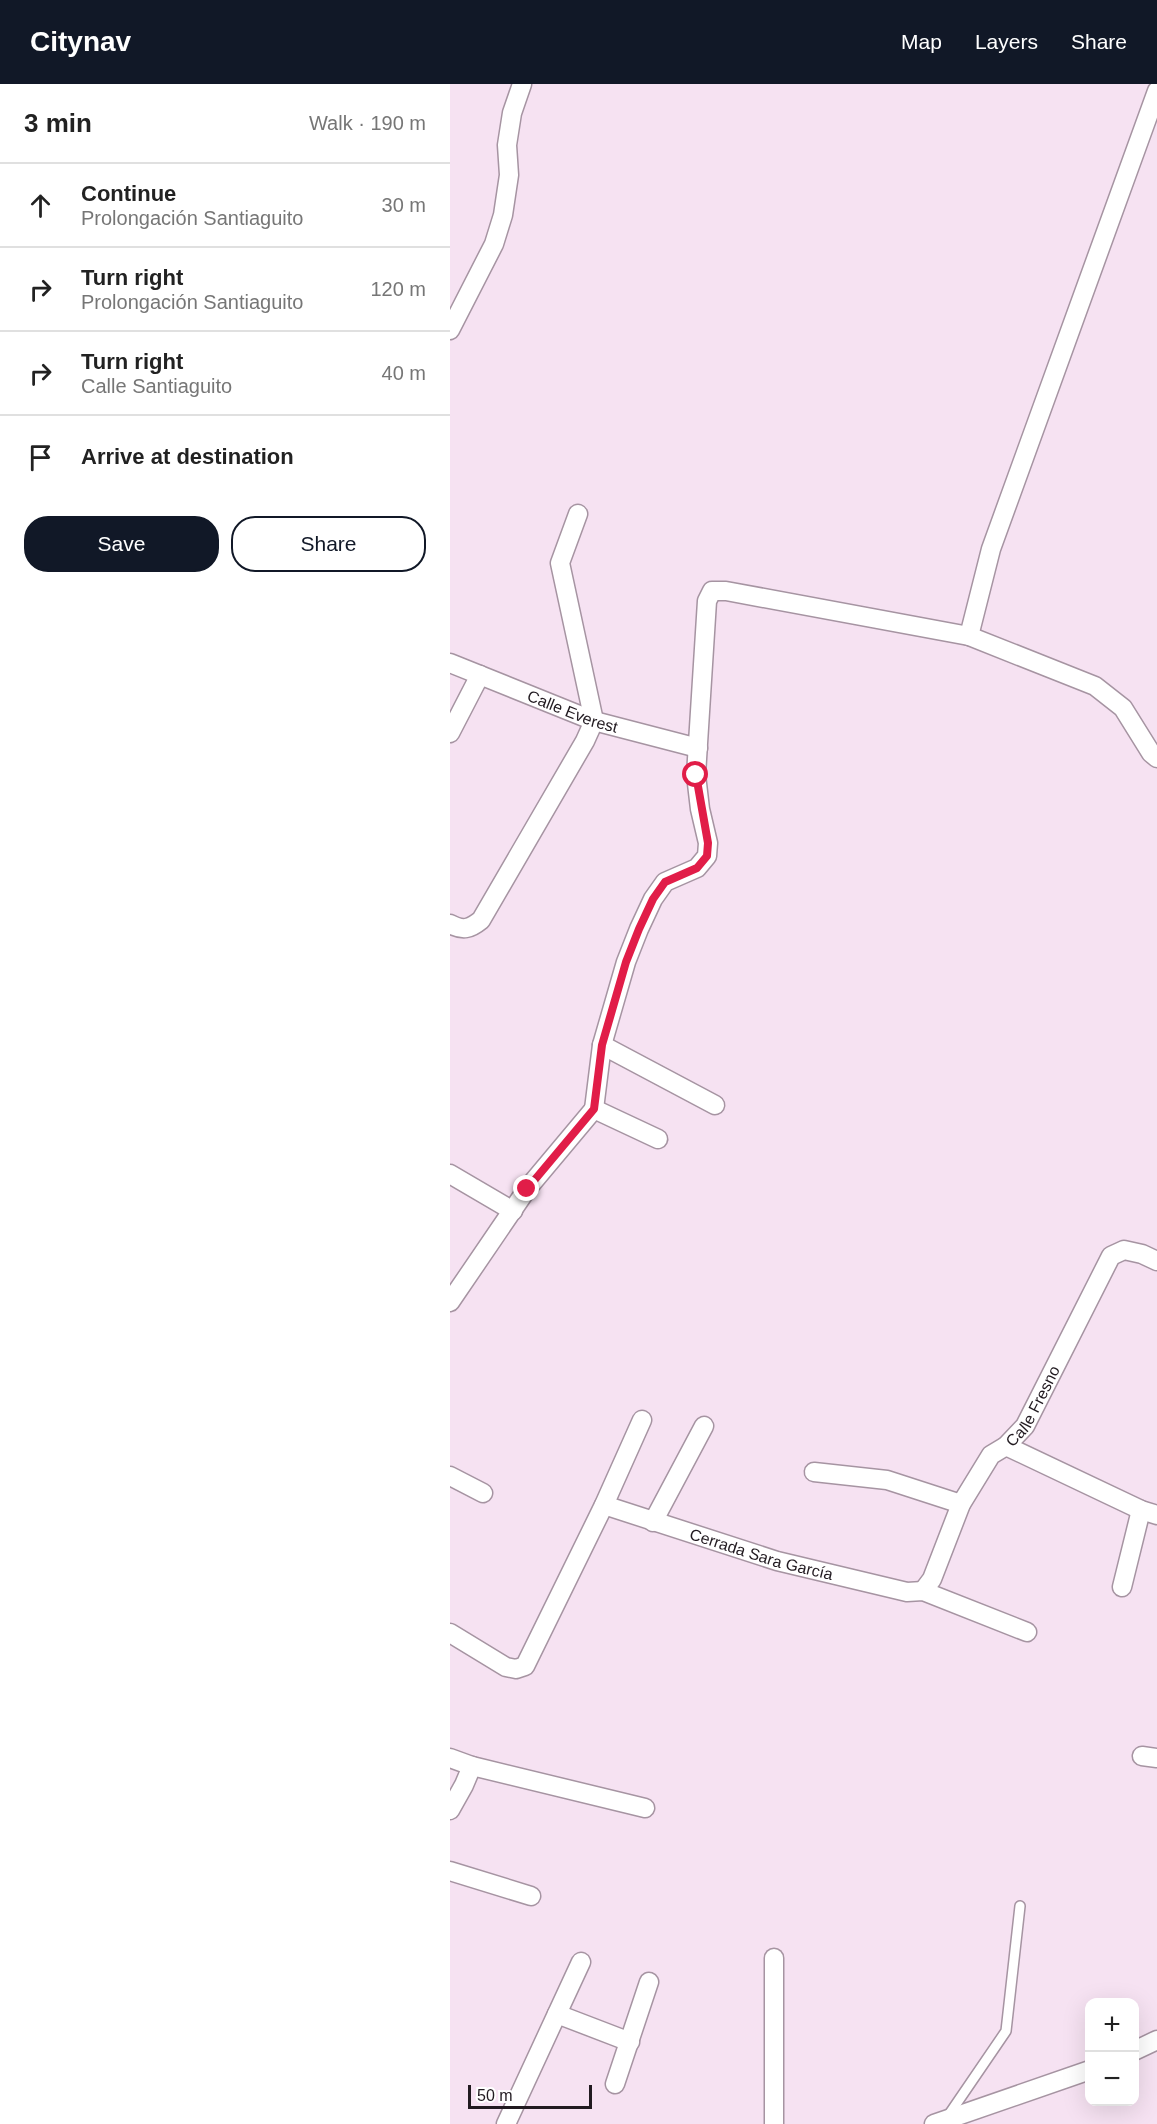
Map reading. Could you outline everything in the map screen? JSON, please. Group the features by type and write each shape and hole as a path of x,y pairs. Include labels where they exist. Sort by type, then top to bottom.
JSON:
{"street":[{"path":"450,330 494,244 503,215 509,175 507,145 512,113 522,84"},
{"path":"969,636 991,549 1157,91"},
{"path":"450,924 460,929 471,928 481,920 585,741 594,721 560,563 578,514"},
{"path":"450,1302 527,1189 594,1109 602,1045 626,962 639,929 653,899 665,882 697,868 707,856 708,843 696,775 707,601 712,591 726,591 969,636 1095,686 1123,708 1151,753 1157,758"},
{"name":"Calle Everest","path":"450,663 594,721 698,748"},
{"path":"450,733 480,675"},
{"path":"602,1045 715,1105"},
{"path":"594,1109 658,1139"},
{"path":"450,1174 513,1211"},
{"name":"Calle Fresno","path":"923,1591 932,1579 961,1504 991,1455 1006,1446 1025,1426 1111,1256 1124,1250 1142,1254 1157,1261"},
{"path":"450,1634 506,1667 516,1669 525,1666 604,1505 642,1420"},
{"path":"653,1522 704,1426"},
{"path":"1006,1446 1149,1513 1122,1587"},
{"path":"814,1472 887,1480 961,1504"},
{"path":"450,1476 483,1493"},
{"name":"Cerrada Sara García","path":"604,1505 777,1561 907,1592 923,1591 1027,1632"},
{"path":"450,1758 472,1766 645,1808"},
{"path":"450,1810 472,1766"},
{"path":"450,1871 531,1896"},
{"path":"774,1958 774,2124"},
{"path":"506,2124 581,1962"},
{"path":"615,2084 649,1982"},
{"path":"557,2014 630,2042"},
{"path":"1139,2049 1157,2040"},
{"path":"940,2121 1085,2071"}],"lane":[{"path":"940,2121 1006,2031 1020,1906"}],"route":[{"path":"527,1189 594,1109 602,1045 626,962 653,899 665,882 697,868 707,856 708,843 700,809 696,775"}]}
